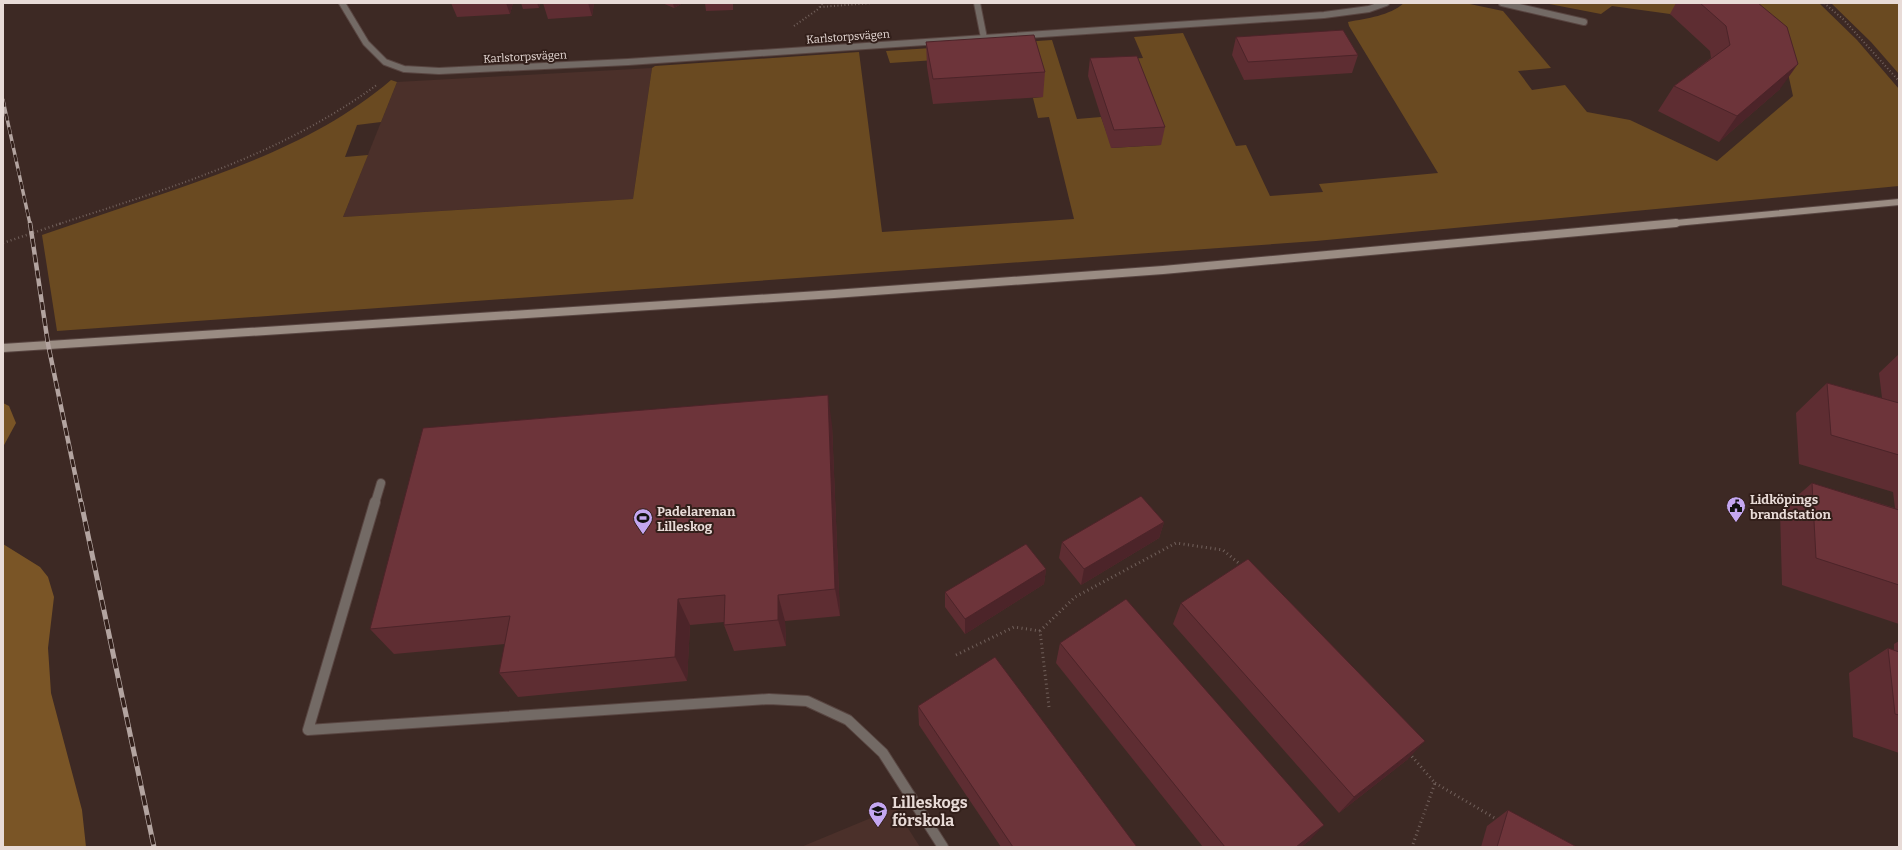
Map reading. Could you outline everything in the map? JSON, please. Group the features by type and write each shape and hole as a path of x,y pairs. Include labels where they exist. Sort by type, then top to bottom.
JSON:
{"main road":[{"path":"3,348 834,294 1163,270 1899,202"}],"street":[{"name":"Karlstorpsvägen","path":"342,3 361,35 377,55 386,63 416,70 439,71 628,62 1324,15 1369,9 1386,3"},
{"path":"977,3 984,38"},
{"path":"1502,3 1584,22"},
{"path":"381,483 308,730 769,699 807,702 848,720 882,752 943,847"}],"path":[{"path":"789,29 804,20 823,3"},
{"path":"820,7 872,3"},
{"path":"1824,3 1848,25 1899,81"},
{"path":"3,243 157,192 249,158 293,138 330,116 370,90 398,66"},
{"path":"1040,631 1075,597 1176,543 1223,550 1246,569"},
{"path":"956,655 1014,627 1040,631"},
{"path":"1040,631 1049,707"},
{"path":"1403,747 1435,783 1502,823"},
{"path":"1412,847 1435,783"}],"shaded area":[{"path":"1404,3 1465,3 1503,11 1551,68 1518,71 1532,90 1565,85 1587,112 1630,120 1717,161 1793,96 1786,64 1670,14 1612,6 1601,14 1544,3 1819,3 1857,40 1899,89 1899,186 1316,241 57,331 42,235 200,181 287,146 341,116 367,99 391,80 397,82 381,122 357,125 345,157 368,155 343,217 633,199 652,68 655,66 859,52 882,232 1074,219 1049,117 1038,118 1033,98 1043,97 936,60 890,63 886,51 1052,40 1077,119 1101,117 1112,148 1161,145 1117,60 1143,58 1134,37 1183,33 1236,146 1246,145 1270,196 1323,192 1319,184 1438,173 1348,22 1385,14"},
{"path":"1831,3 1899,3 1899,74 1871,42"},
{"path":"652,68 633,199 343,217 397,82"},
{"path":"3,403 9,406 16,423 3,447"},
{"path":"3,544 40,567 48,577 54,597 48,648 51,693 82,810 86,847 3,847"},
{"name":"Lilleskogs förskola","path":"895,808 920,847 801,847"}],"building":[{"path":"1700,3 1758,3 1787,27 1798,64 1737,116 1674,86 1730,45 1726,26"},
{"path":"1343,30 1358,55 1248,62 1236,37"},
{"path":"1034,35 1045,72 933,79 926,42"},
{"path":"1137,56 1165,127 1114,130 1090,58"},
{"path":"1827,383 1899,403 1899,455 1831,435"},
{"path":"828,395 835,589 778,595 778,620 724,625 725,595 678,599 675,657 499,673 510,616 370,629 423,428"},
{"path":"1812,483 1899,510 1899,585 1816,558"},
{"path":"1141,496 1164,522 1084,569 1062,542"},
{"path":"1026,544 1046,569 965,619 945,592"},
{"path":"1248,559 1425,741 1354,797 1181,603"},
{"path":"1126,599 1324,825 1296,847 1225,847 1060,643"},
{"path":"1888,648 1899,652 1899,715 1895,714"},
{"path":"995,657 1137,847 1013,847 918,706"},
{"path":"1508,810 1577,847 1497,847"}],"railway":[{"path":"3,100 30,224"},
{"path":"30,223 48,344 81,503"},
{"path":"81,502 154,847"}],"place":[{"name":"Lidköpings brandstation","path":"1736,523"},
{"name":"Padelarenan Lilleskog","path":"643,535"},
{"name":"Lilleskogs förskola","path":"878,828"}]}
